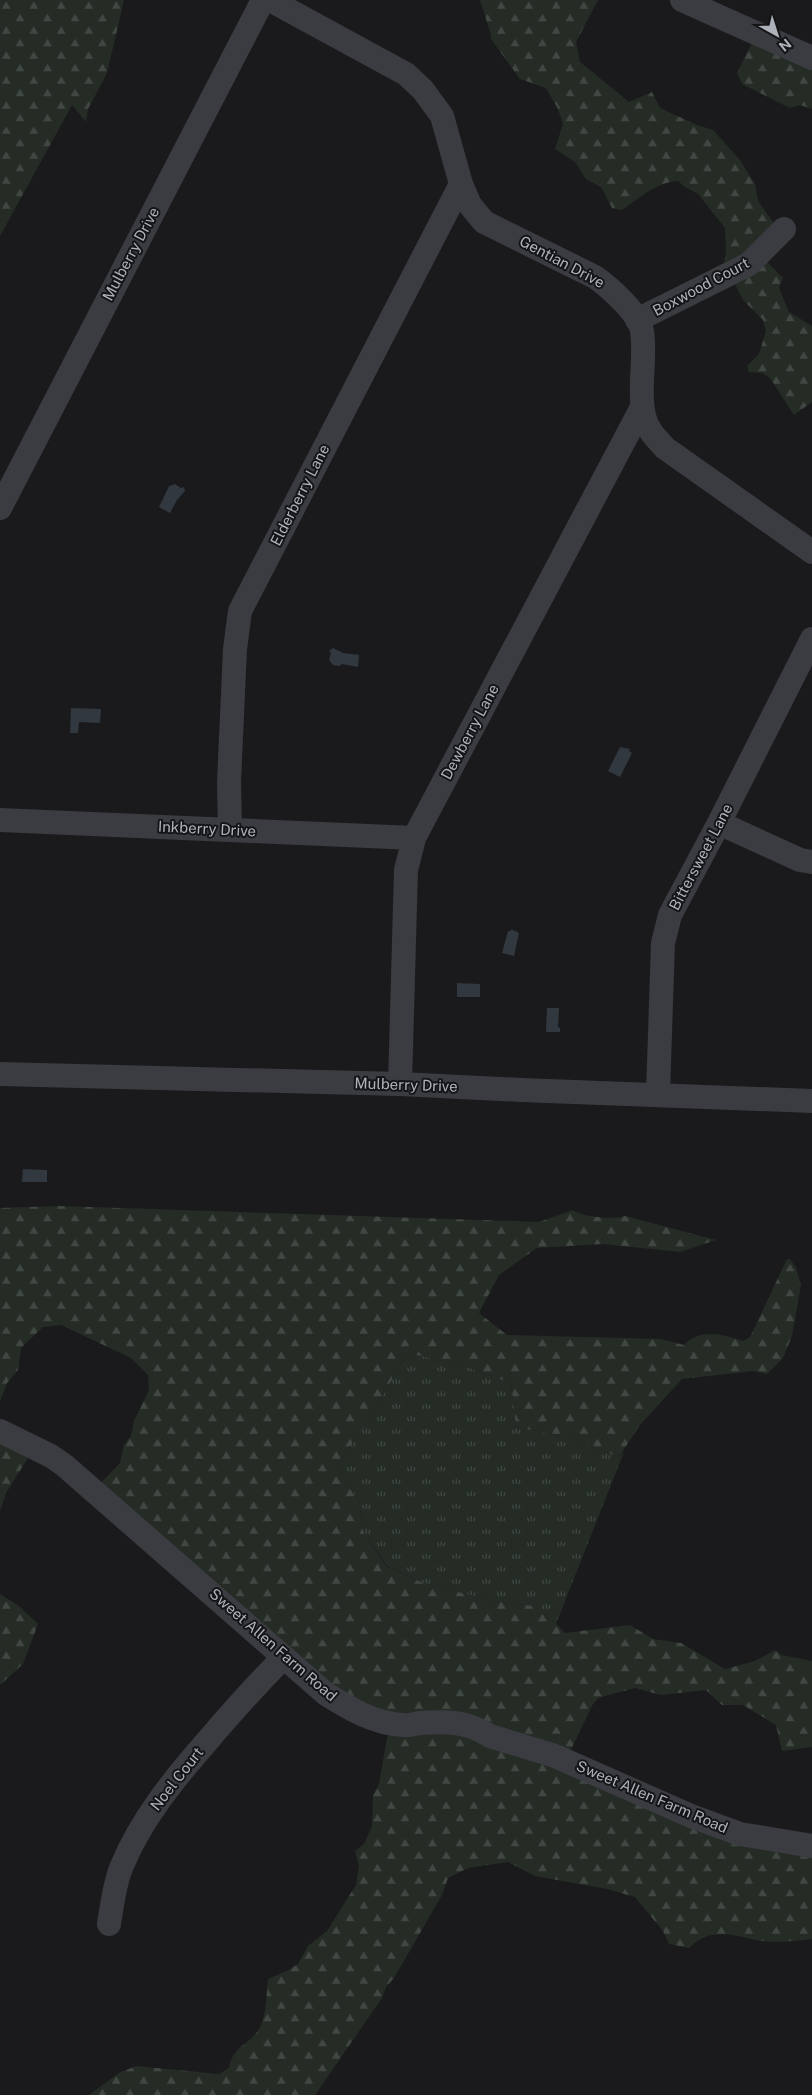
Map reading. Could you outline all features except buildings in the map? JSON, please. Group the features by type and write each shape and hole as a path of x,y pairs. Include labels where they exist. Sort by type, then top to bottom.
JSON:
{"street":[{"name":"Mulberry Drive","path":"0,508 263,0"},
{"name":"Gentian Drive","path":"270,0 406,74 423,90 442,116 461,184 470,205 484,222 595,276 611,288 637,320 642,330 642,407 650,430 665,448 812,552"},
{"path":"682,0 812,58"},
{"name":"Elderberry Lane","path":"230,830 229,782 237,630 240,611 461,184"},
{"name":"Boxwood Court","path":"637,320 749,264 784,229"},
{"name":"Dewberry Lane","path":"400,1084 406,870 414,838 642,407"},
{"name":"Bittersweet Lane","path":"658,1094 663,943 670,915 812,639"},
{"name":"Inkberry Drive","path":"0,820 414,838"},
{"path":"719,823 800,860 812,862"},
{"name":"Mulberry Drive","path":"0,1074 400,1084 812,1101"},
{"name":"Sweet Allen Farm Road","path":"0,1430 51,1456 64,1465 326,1694 372,1719 406,1726 461,1722 490,1736 555,1756 691,1816 740,1834 812,1846"},
{"name":"Noel Court","path":"109,1924 120,1869 142,1824 169,1785 254,1687 284,1657"}],"green space":[{"path":"0,0 124,0 107,73 88,109 86,122 72,105 0,236"},
{"path":"480,0 598,0 576,42 580,62 629,102 652,92 660,108 697,125 713,130 740,160 755,184 758,201 778,229 758,253 783,278 779,288 789,312 812,326 812,402 794,415 770,378 762,373 749,372 747,366 759,354 766,331 763,320 743,300 728,270 723,270 726,251 725,228 698,194 678,181 670,182 649,191 622,210 612,208 602,188 586,179 575,162 555,149 563,124 558,109 546,88 520,79 491,39"},
{"path":"755,37 812,59 812,109 800,105 790,108 742,84 737,73"},
{"path":"58,1206 539,1222 573,1210 599,1217 614,1218 625,1216 716,1240 680,1252 603,1244 537,1248 499,1275 479,1313 507,1335 661,1339 684,1345 697,1336 712,1334 728,1336 743,1341 750,1337 787,1259 790,1259 796,1268 801,1285 792,1336 783,1358 767,1374 753,1371 682,1379 640,1425 619,1457 566,1437 516,1427 511,1383 459,1364 407,1353 370,1418 337,1465 359,1502 363,1531 386,1566 423,1583 493,1601 534,1606 565,1633 630,1625 653,1639 681,1643 725,1669 755,1661 775,1650 782,1655 812,1661 812,1747 782,1751 776,1725 743,1705 722,1705 706,1690 661,1695 635,1688 598,1698 593,1704 565,1762 812,1848 812,1939 773,1942 730,1934 719,1934 699,1940 689,1948 669,1944 663,1931 635,1897 607,1889 535,1876 508,1862 468,1868 448,1878 442,1895 394,1978 386,1987 382,1998 315,2095 89,2095 119,2073 136,2066 219,2074 229,2068 236,2051 253,2037 260,2027 264,2014 268,1979 298,1964 308,1946 327,1931 356,1885 359,1866 355,1851 364,1844 372,1826 373,1795 379,1784 389,1727 352,1712 94,1490 120,1463 124,1445 131,1436 134,1421 149,1390 148,1375 131,1358 61,1325 43,1327 21,1348 18,1370 7,1383 0,1402 0,1208"},
{"path":"407,1353 459,1364 511,1383 516,1427 566,1437 619,1457 624,1452 556,1624 534,1606 493,1601 423,1583 387,1566 363,1531 359,1502 337,1465 370,1418"},
{"path":"0,1433 33,1450 6,1493 0,1511"},
{"path":"0,1594 19,1606 38,1624 23,1664 0,1685"}],"shaded area":[{"path":"175,484 181,488 184,487 185,491 177,500 170,513 159,507 169,486"},
{"path":"333,648 343,653 359,655 358,667 342,664 339,666 333,665 329,660 331,653 329,651"},
{"path":"71,708 101,709 100,723 79,722 78,733 70,733"},
{"path":"620,747 630,749 629,751 632,753 620,777 608,771"},
{"path":"511,929 519,933 514,956 502,953 508,931 511,931"},
{"path":"457,983 480,984 480,997 457,997"},
{"path":"547,1008 559,1008 558,1027 560,1032 546,1032"},
{"path":"23,1169 47,1170 47,1182 22,1182"}]}
